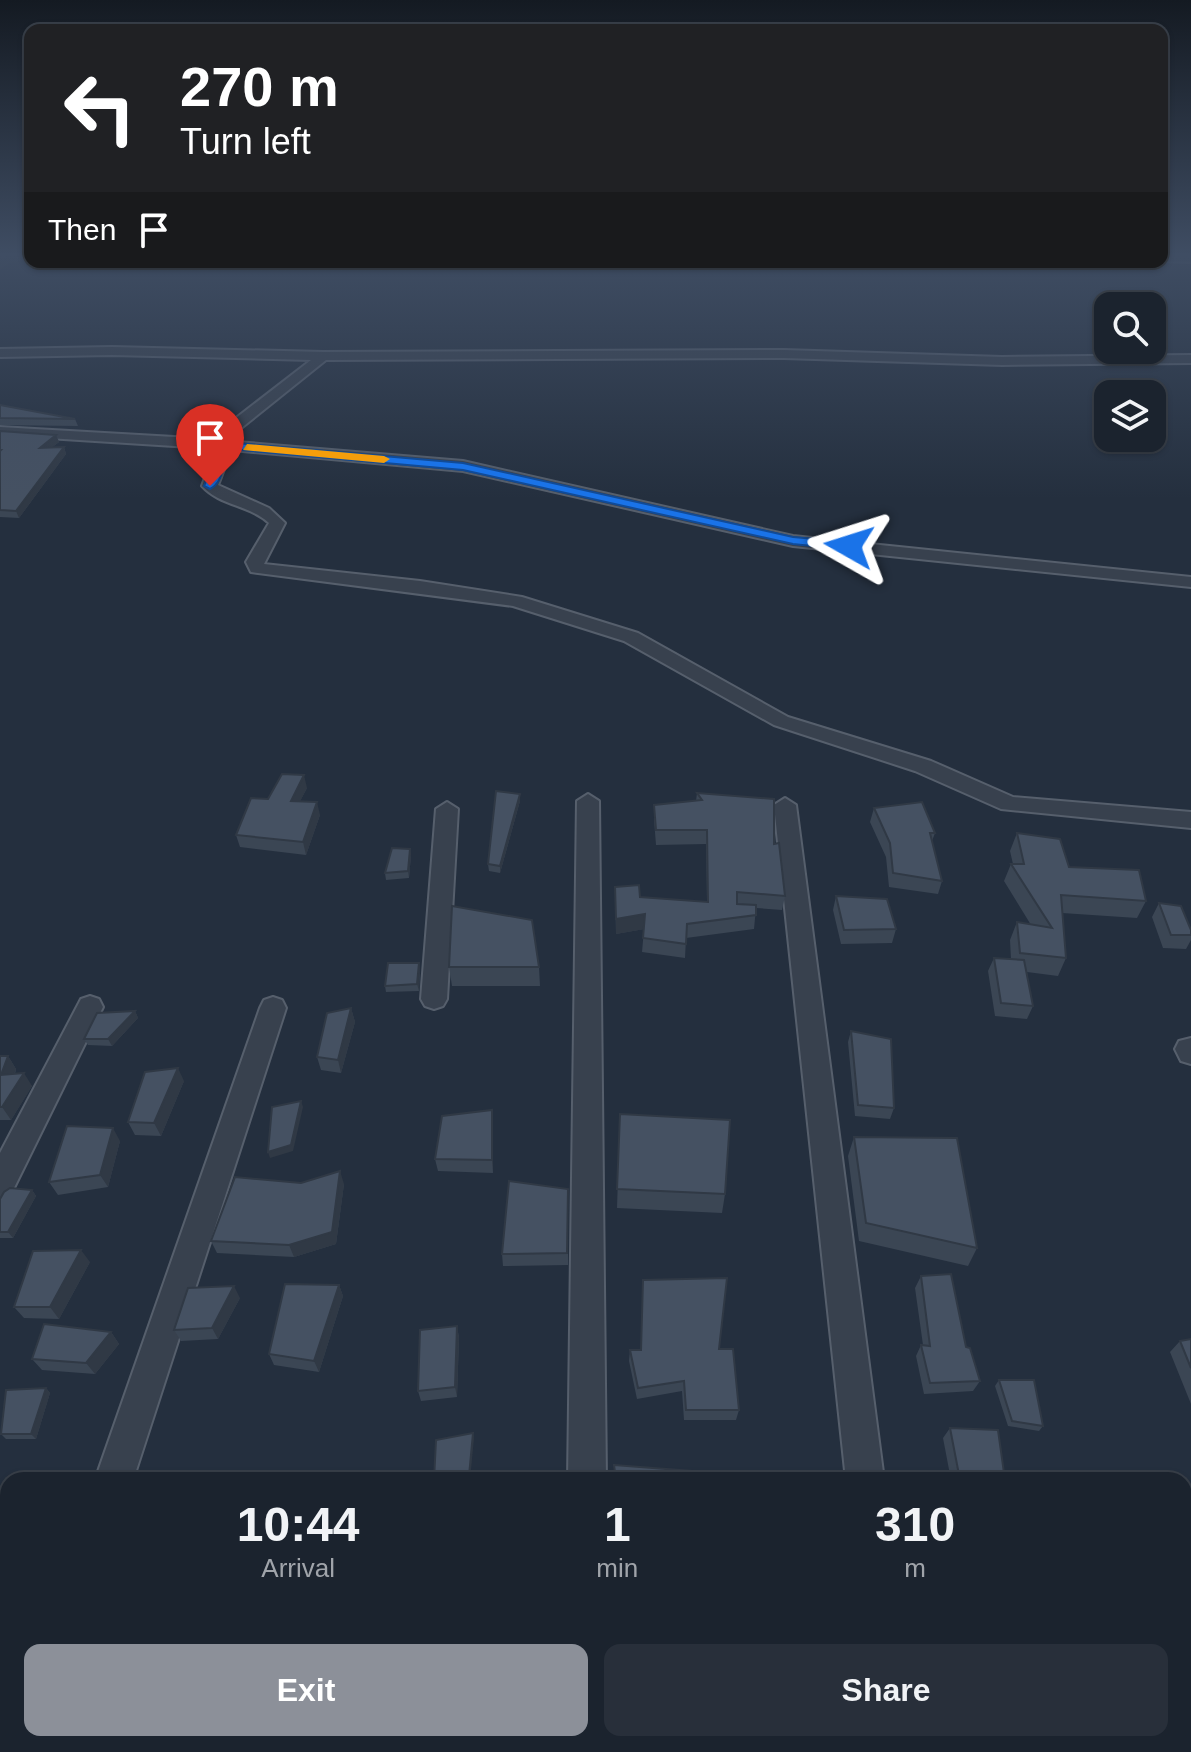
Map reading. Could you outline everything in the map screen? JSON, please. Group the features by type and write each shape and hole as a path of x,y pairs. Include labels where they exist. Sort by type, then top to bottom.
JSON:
{"street":[{"path":"0,353 112,351 323,356 768,354 1002,361 1191,359"},
{"path":"212,444 323,356"},
{"path":"0,431 212,444 463,466 793,541 1191,582"},
{"path":"212,444 218,464 210,486 228,500 265,512 277,523 255,562 257,568 420,586 516,601 631,637 781,721 923,766 1009,804 1191,820"},
{"path":"587,1472 588,801"},
{"path":"785,805 864,1472"},
{"path":"434,999 447,809"},
{"path":"0,1184 90,1007"},
{"path":"117,1472 273,1008"}],"building":[{"path":"0,405 75,419 0,418"},
{"path":"0,431 56,435 40,448 64,447 16,511 0,510"},
{"path":"282,774 304,775 291,801 317,802 303,842 236,835 251,798 268,799"},
{"path":"496,791 520,794 500,866 488,864"},
{"path":"697,793 774,799 774,844 779,843 785,896 737,892 737,904 756,905 756,915 687,924 686,944 643,938 645,914 616,919 615,887 639,885 640,897 708,902 707,830 656,830 654,805 702,800"},
{"path":"922,802 935,833 930,833 942,881 893,873 890,843 874,808"},
{"path":"1017,833 1060,839 1069,867 1139,870 1146,901 1061,895 1066,958 1020,953 1017,922 1052,928 1011,864 1024,864"},
{"path":"392,848 410,849 408,871 385,873"},
{"path":"836,896 887,899 896,929 844,930"},
{"path":"1159,903 1181,906 1191,935 1171,935"},
{"path":"452,906 532,920 539,967 449,967"},
{"path":"994,958 1024,960 1033,1006 1001,1003"},
{"path":"388,963 419,963 417,984 385,986"},
{"path":"351,1008 338,1060 317,1057 327,1013"},
{"path":"135,1011 108,1039 84,1039 97,1013"},
{"path":"851,1031 891,1039 894,1108 858,1105"},
{"path":"0,1056 8,1056 1,1075 24,1073 2,1107 0,1107"},
{"path":"178,1068 154,1123 128,1122 145,1072"},
{"path":"301,1101 291,1145 268,1152 272,1107"},
{"path":"492,1110 492,1160 435,1159 442,1116"},
{"path":"620,1114 730,1120 725,1194 617,1189"},
{"path":"67,1126 113,1128 100,1175 49,1182"},
{"path":"854,1137 957,1138 977,1248 866,1223"},
{"path":"340,1171 332,1232 289,1245 211,1241 235,1177 301,1183"},
{"path":"509,1181 568,1189 567,1253 502,1254"},
{"path":"10,1188 32,1190 8,1232 0,1232 0,1199"},
{"path":"81,1250 50,1307 14,1307 33,1251"},
{"path":"951,1274 966,1347 970,1348 980,1381 930,1383 921,1345 930,1346 921,1276"},
{"path":"727,1278 719,1349 733,1349 739,1410 686,1410 684,1381 638,1388 630,1350 641,1350 643,1280"},
{"path":"285,1284 339,1285 314,1361 269,1354"},
{"path":"234,1286 212,1328 174,1330 188,1288"},
{"path":"44,1324 111,1332 86,1363 32,1359"},
{"path":"457,1326 455,1387 418,1391 420,1330"},
{"path":"1191,1339 1191,1368 1180,1341"},
{"path":"999,1380 1034,1380 1043,1426 1012,1421"},
{"path":"46,1388 31,1434 1,1434 6,1390"},
{"path":"950,1428 998,1430 1004,1472 958,1472"},
{"path":"473,1433 469,1472 434,1472 436,1440"},
{"path":"614,1465 692,1471 692,1472 615,1472"}],"slow traffic":[{"path":"247,448 384,459"}],"route":[{"path":"210,486 218,464 212,444 463,466 793,541 849,546"}]}
